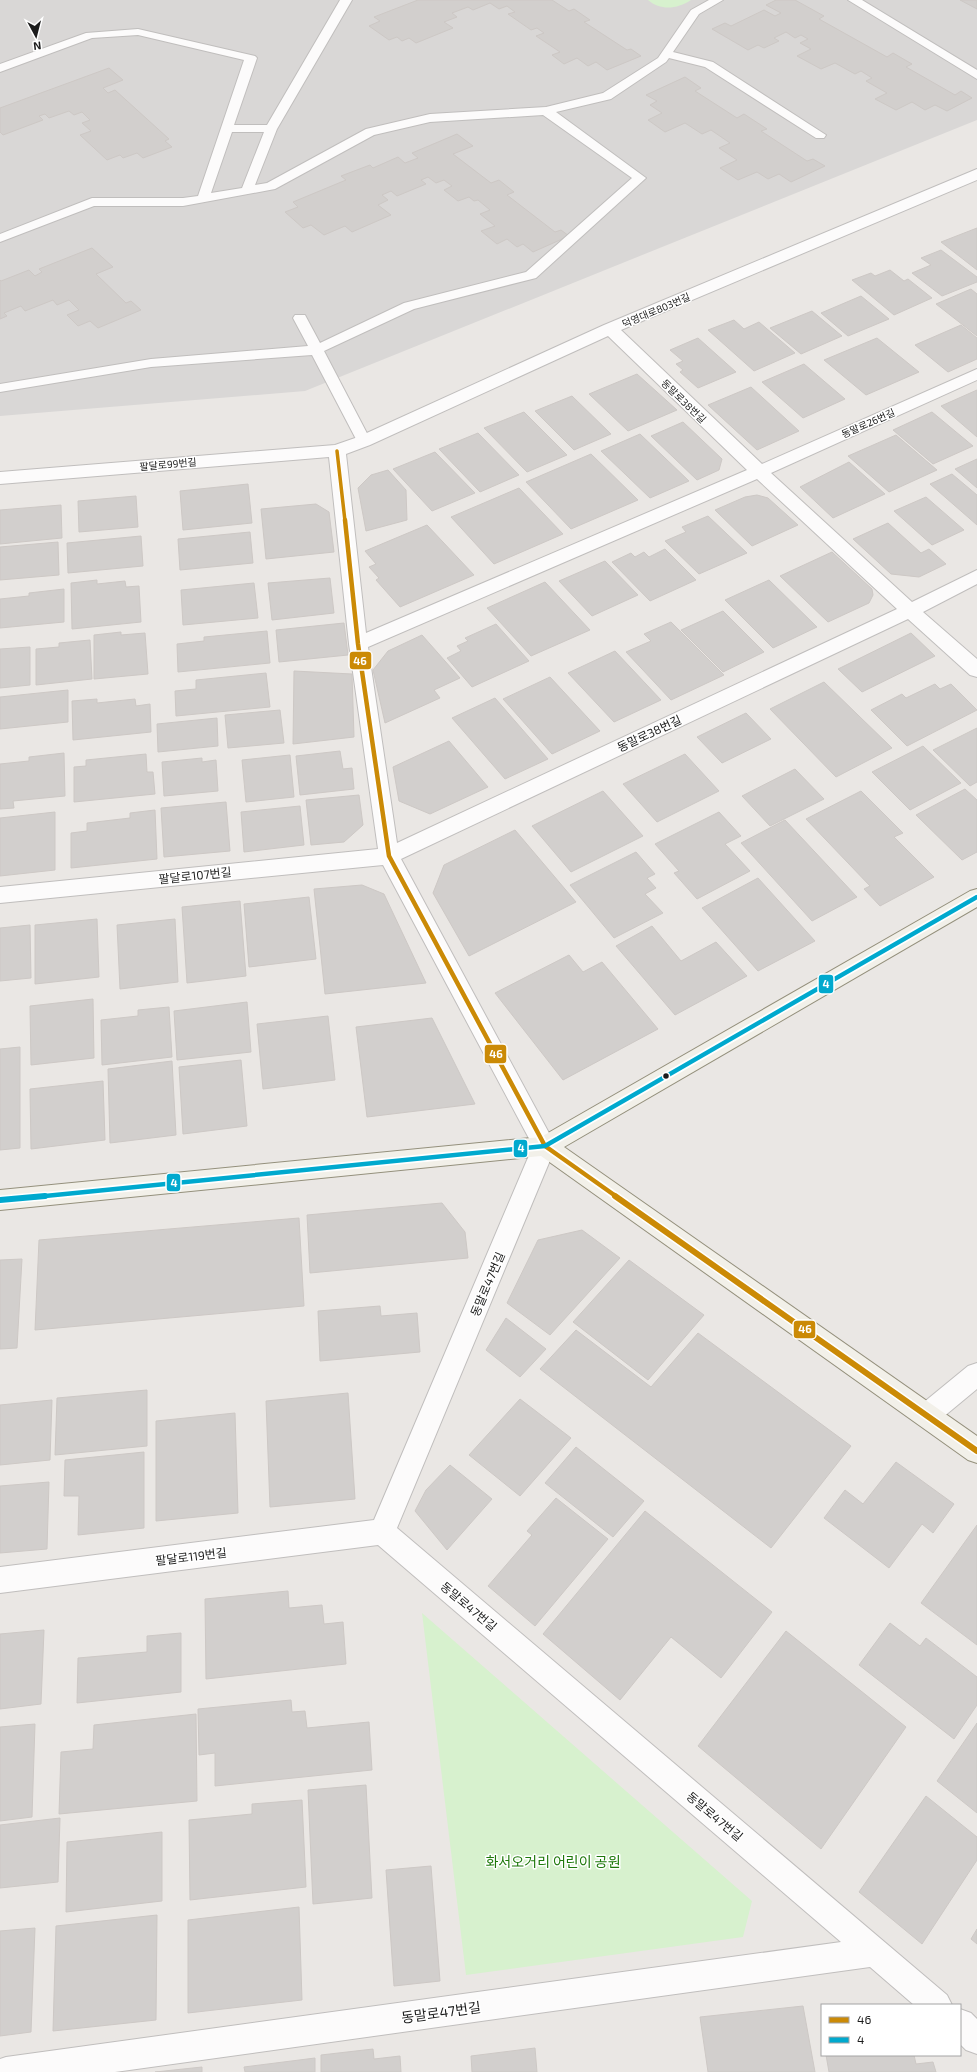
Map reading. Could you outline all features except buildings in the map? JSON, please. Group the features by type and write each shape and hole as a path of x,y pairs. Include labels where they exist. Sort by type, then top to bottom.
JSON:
{"street":[{"name":"덕영대로803번길","path":"336,451 364,441 610,329 977,174"},
{"name":"동말로38번길","path":"610,329 758,472 909,611 977,670"},
{"name":"동말로26번길","path":"758,472 977,374"},
{"path":"336,451 358,644 389,856 545,1146 977,1451"},
{"name":"팔달로99번길","path":"0,478 336,451"},
{"path":"358,644 758,472"},
{"path":"909,611 977,576"},
{"name":"동말로38번길","path":"389,856 909,611"},
{"name":"팔달로107번길","path":"0,895 389,856"},
{"path":"0,1200 545,1146 977,897"},
{"name":"동말로47번길","path":"545,1146 382,1532 936,2004"},
{"path":"927,1415 977,1374"},
{"name":"팔달로119번길","path":"0,1580 382,1532"},
{"name":"동말로47번길","path":"6,2072 875,1952"},
{"path":"961,2025 977,2039"}],"lane":[{"path":"247,190 271,129 346,0"},
{"path":"0,238 92,202 183,202 271,186 370,132 430,118 546,110 607,96 662,60 695,12 717,0"},
{"path":"854,0 977,75"},
{"path":"0,68 90,35 138,32 251,58 203,198"},
{"path":"666,54 709,64 820,135"},
{"path":"0,388 151,363 316,350 409,306 532,275 640,178 546,110"},
{"path":"227,128 271,129"},
{"path":"300,318 364,441"}],"shaded area":[{"path":"0,0 977,0 977,120 305,391 0,416"}],"green space":[{"path":"648,0 691,0 669,8 658,6"},
{"name":"화서오거리 어린이 공원","path":"422,1613 752,1901 743,1937 466,1975"}],"transit line":[{"name":"46","path":"337,451 358,644 389,856 545,1146 977,1451"},
{"name":"4","path":"0,1200 545,1146 977,897"}]}
